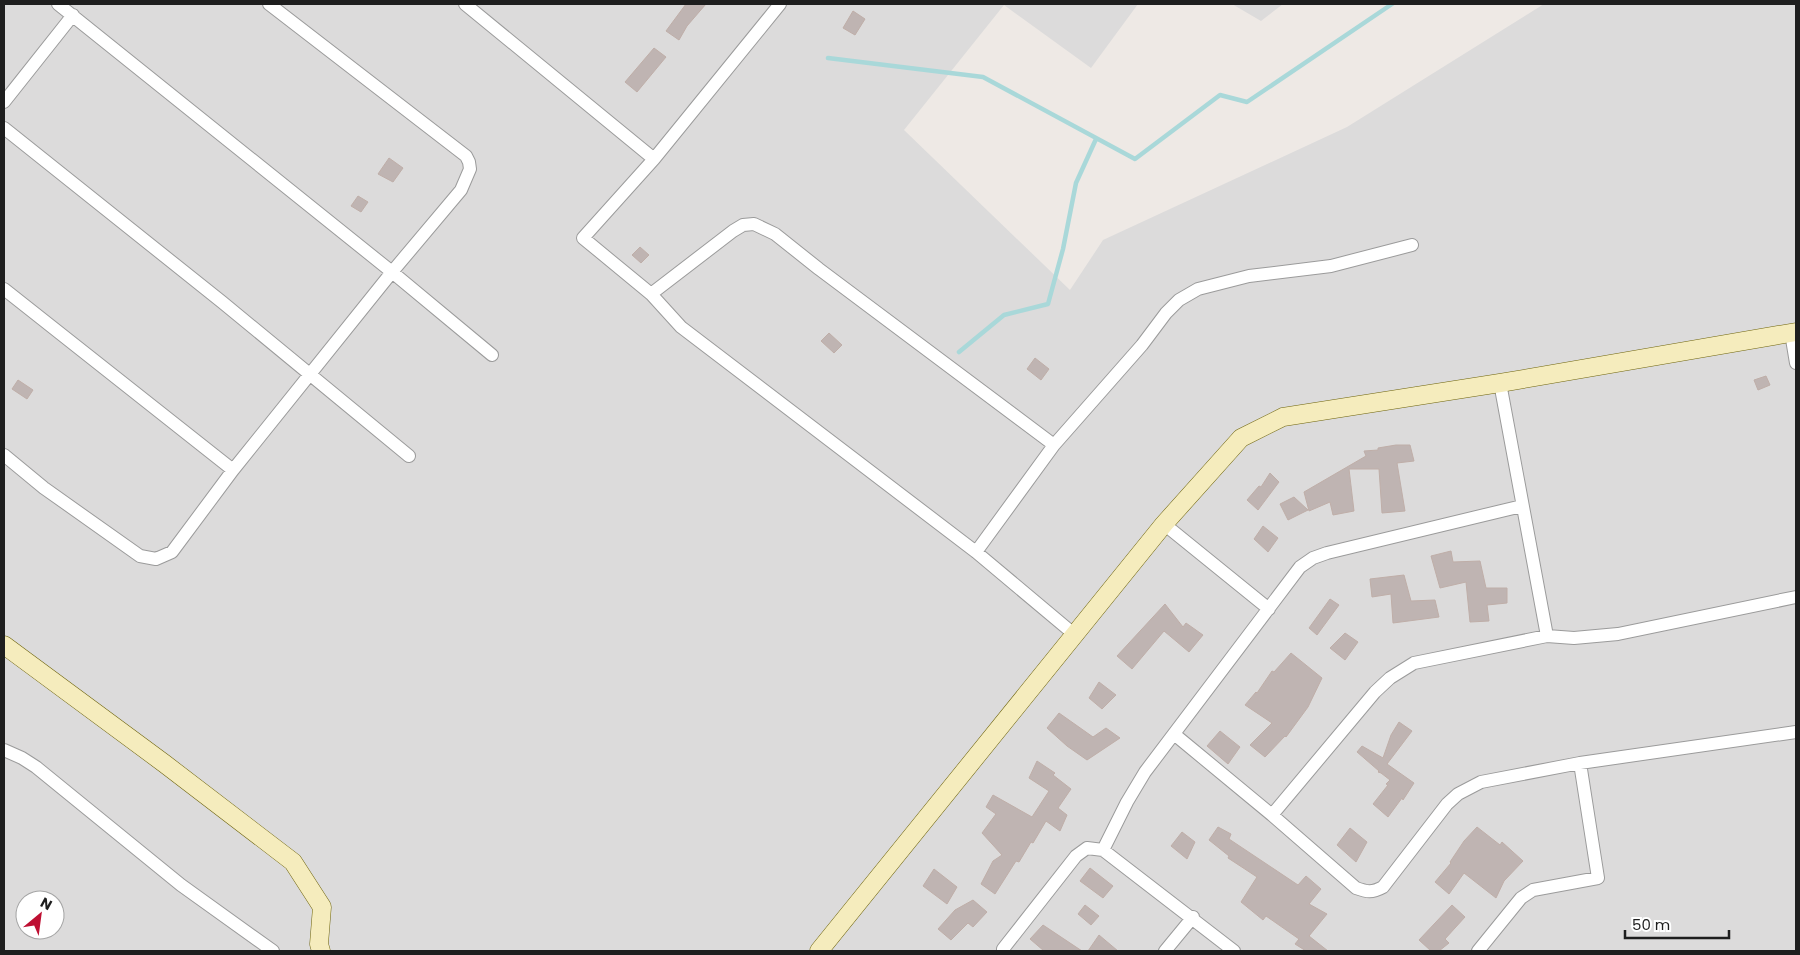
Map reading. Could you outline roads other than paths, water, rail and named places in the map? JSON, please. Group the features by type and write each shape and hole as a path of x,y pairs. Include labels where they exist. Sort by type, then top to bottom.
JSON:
{"street":[{"path":"58,4 392,272 492,355"},
{"path":"4,455 44,488 140,556 156,559 172,552 233,470 392,272 461,190 470,169 466,156 270,4"},
{"path":"464,4 654,159"},
{"path":"780,4 654,159 583,238 651,294 681,327 976,552 1075,635"},
{"path":"4,102 73,15"},
{"path":"4,128 409,456"},
{"path":"651,294 733,231 743,225 754,224 775,234 1054,445"},
{"path":"976,552 1054,445 1179,300 1198,289 1249,276 1331,266 1412,245"},
{"path":"4,289 233,470"},
{"path":"819,951 1164,524 1240,438 1283,416 1500,383 1794,332 1796,363"},
{"path":"1500,383 1547,636"},
{"path":"1103,850 1144,772 1300,567 1313,558 1327,553 1522,506"},
{"path":"1164,524 1269,609"},
{"path":"1272,815 1375,692 1390,678 1414,663 1547,636 1574,638 1618,634 1796,597"},
{"path":"4,645 165,764 293,862 322,906 318,944 321,951"},
{"path":"1174,734 1356,888 1366,892 1374,892 1383,887 1447,804 1458,794 1481,782 1580,763 1796,732"},
{"path":"4,750 36,767 181,885 273,951"},
{"path":"1478,951 1521,898 1534,890 1598,878 1580,763"},
{"path":"1003,949 1076,856 1087,848 1103,850 1234,951"},
{"path":"1165,951 1192,917"}],"waterway":[{"path":"828,58 983,77 1135,159 1220,95 1247,102 1392,4"},
{"path":"959,352 1004,315 1048,304 1063,249 1076,183 1096,139"}]}
